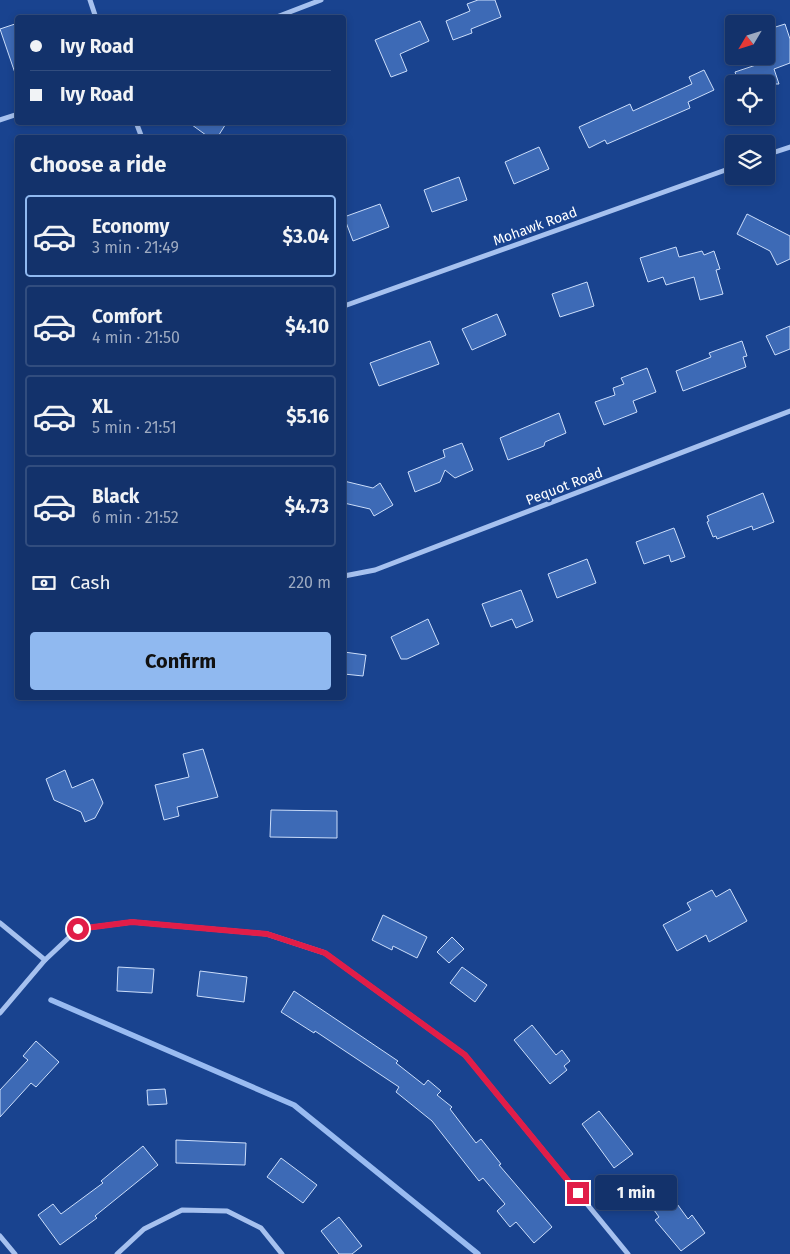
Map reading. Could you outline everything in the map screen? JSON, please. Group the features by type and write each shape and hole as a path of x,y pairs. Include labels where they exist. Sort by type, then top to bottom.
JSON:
{"street":[{"path":"90,0 95,15"},
{"path":"282,15 321,0"},
{"path":"0,120 15,115"},
{"path":"775,152 790,147"},
{"name":"Mohawk Road","path":"346,305 725,170"},
{"name":"Pequot Road","path":"346,576 375,570 790,411"},
{"path":"0,1013 45,960 78,929 132,922 267,934 325,953 465,1055 628,1254"},
{"path":"0,923 45,960"},
{"path":"117,1254 144,1230 182,1210 227,1211 261,1228 282,1254"},
{"path":"0,1236 15,1254"}],"building":[{"path":"478,0 495,0 501,17 471,29 472,33 453,40 446,21 470,11 467,4"},
{"path":"420,21 429,41 400,54 407,71 391,77 375,40"},
{"path":"15,24 15,73 0,29"},
{"path":"785,24 790,39 790,63 774,69 779,84 775,84 775,75 736,75 735,72 756,65 775,65 775,27"},
{"path":"704,70 714,90 688,102 690,108 607,144 605,140 589,148 579,127 630,104 633,111 692,84 689,77"},
{"path":"192,125 225,125 219,135 206,135"},
{"path":"539,147 549,169 514,184 505,162"},
{"path":"459,177 467,200 432,212 424,190"},
{"path":"380,204 389,227 353,241 346,222 346,216"},
{"path":"747,214 790,236 790,259 777,265 770,251 737,234"},
{"path":"676,247 679,257 702,251 704,255 714,251 720,269 716,270 723,294 700,300 694,277 666,285 663,277 648,282 640,258"},
{"path":"587,282 594,306 560,317 552,294"},
{"path":"497,314 506,335 472,350 462,329"},
{"path":"790,326 790,349 775,355 766,336"},
{"path":"430,341 439,364 379,386 370,363"},
{"path":"742,341 747,356 743,357 746,367 683,391 676,371 711,357 709,353"},
{"path":"647,368 656,392 633,401 637,412 604,425 595,402 615,395 613,388 624,384 621,378"},
{"path":"559,413 566,433 545,442 544,446 508,460 500,438"},
{"path":"462,443 473,470 455,478 445,470 440,482 415,492 408,472 445,457 443,450"},
{"path":"346,481 373,488 380,483 393,505 374,516 370,509 346,503"},
{"path":"763,493 774,522 753,530 752,526 717,539 716,536 713,537 707,522 709,521 707,516"},
{"path":"674,528 685,557 671,562 669,555 644,564 636,542"},
{"path":"587,559 596,583 557,598 548,574"},
{"path":"521,590 533,621 516,628 512,619 491,627 482,604"},
{"path":"428,619 439,644 407,659 401,659 391,637"},
{"path":"346,652 366,655 363,676 346,674"},
{"path":"203,749 218,797 177,807 179,816 164,820 155,785 189,777 183,754"},
{"path":"65,770 72,788 93,779 103,803 95,818 85,822 81,812 54,800 46,779"},
{"path":"271,810 337,811 337,838 270,837"},
{"path":"730,889 747,921 709,942 706,935 677,951 663,925 691,910 687,903 712,890 716,897"},
{"path":"383,915 427,937 417,958 393,946 392,950 372,940"},
{"path":"452,937 464,949 449,963 437,952"},
{"path":"118,967 154,969 152,993 117,991"},
{"path":"462,967 487,985 475,1002 450,983"},
{"path":"200,971 247,977 244,1002 197,996"},
{"path":"294,991 398,1061 396,1063 424,1085 428,1080 441,1091 437,1095 452,1107 450,1109 476,1143 481,1139 501,1164 499,1165 552,1227 534,1243 516,1222 510,1227 497,1211 505,1204 483,1178 479,1181 432,1121 396,1092 399,1087 315,1031 314,1033 281,1012"},
{"path":"532,1025 556,1055 562,1050 570,1061 564,1066 567,1070 550,1084 514,1040"},
{"path":"36,1041 59,1062 36,1087 31,1083 0,1117 0,1090 28,1060 23,1056"},
{"path":"165,1089 167,1104 148,1105 147,1090"},
{"path":"599,1111 633,1154 614,1168 582,1124"},
{"path":"176,1140 246,1143 245,1165 176,1163"},
{"path":"143,1146 158,1165 95,1216 97,1218 60,1245 38,1215 53,1204 61,1214 103,1183 101,1181"},
{"path":"281,1158 317,1185 303,1203 267,1177"},
{"path":"667,1190 688,1219 692,1215 705,1233 681,1251 655,1220 659,1217 649,1203"},
{"path":"339,1217 362,1246 352,1254 339,1254 321,1231"}],"waterway":[{"path":"51,1000 294,1105 478,1254"}],"route":[{"path":"78,929 132,922 267,934 325,953 465,1055 578,1193"}]}
